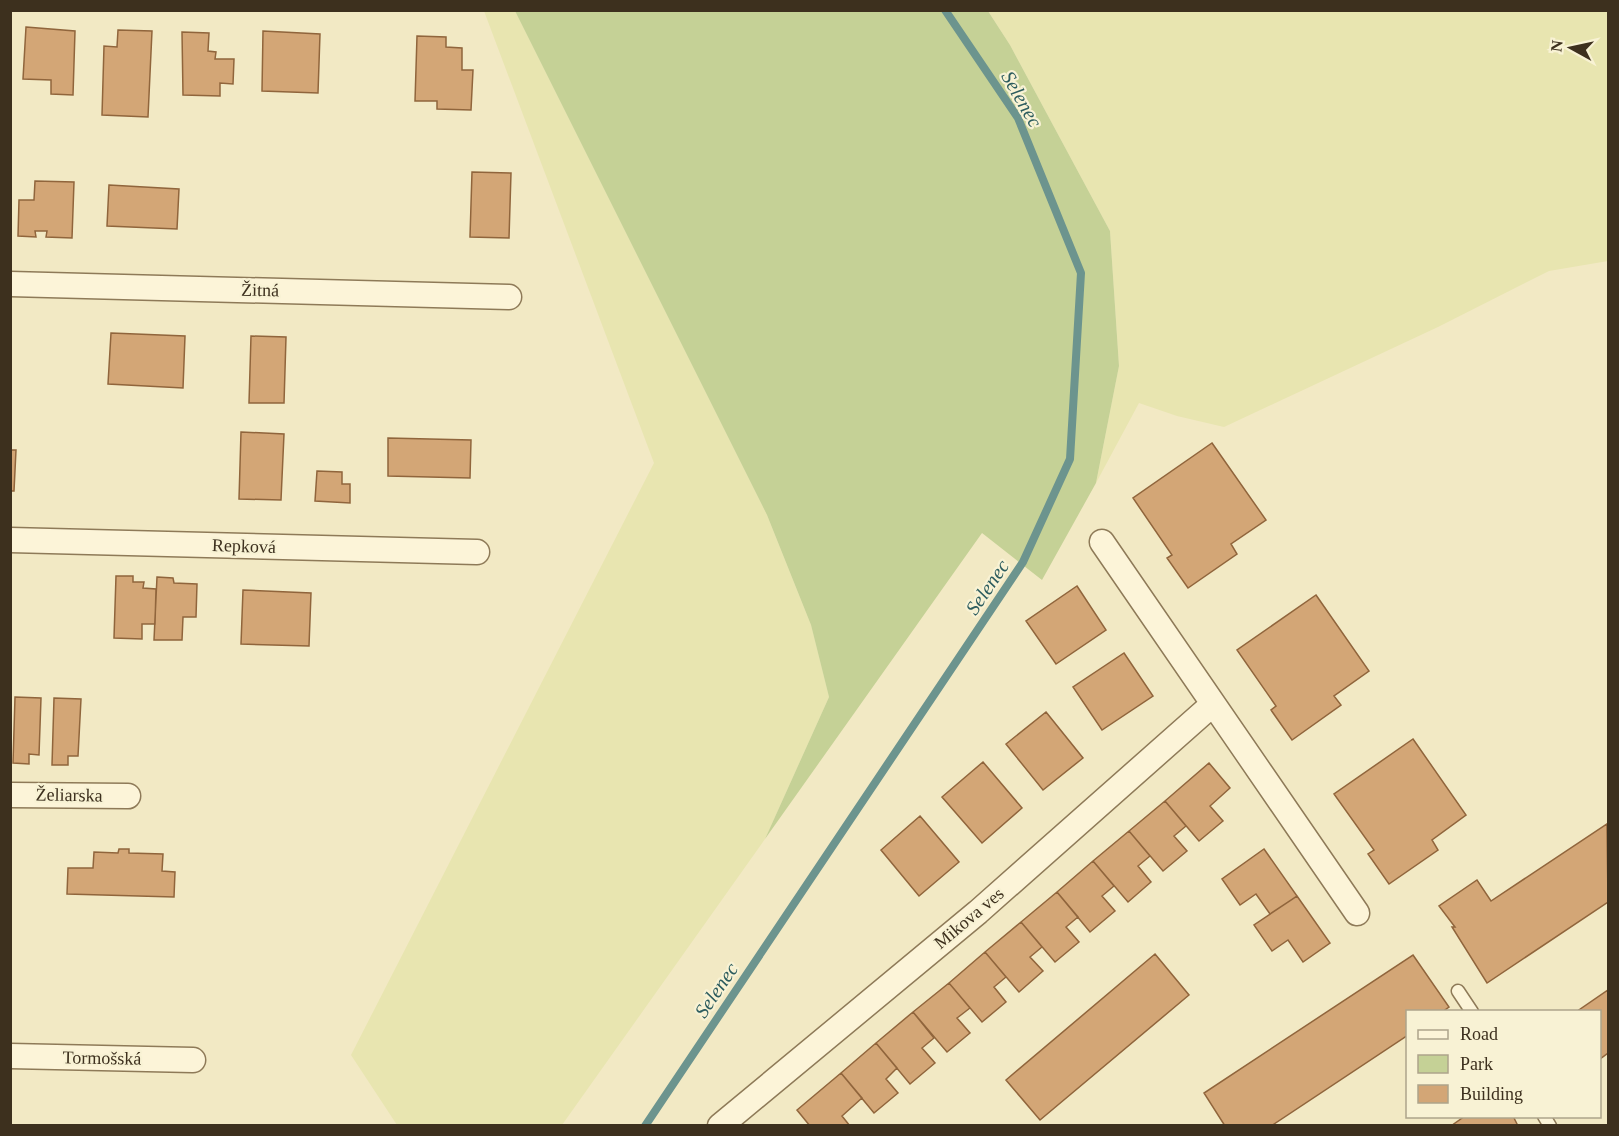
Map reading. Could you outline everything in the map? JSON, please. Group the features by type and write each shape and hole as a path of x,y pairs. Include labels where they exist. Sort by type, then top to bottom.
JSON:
{"street":[{"name":"Žitná","path":"10,284 508,297"},
{"name":"Repková","path":"10,540 477,552"},
{"path":"1102,542 1357,913"},
{"name":"Mikova ves","path":"720,1125 978,912 1214,704"},
{"name":"Želiarska","path":"10,795 128,796"},
{"name":"Tormošská","path":"10,1056 193,1060"}],"lane":[{"path":"1458,991 1471,1010"}],"shaded area":[{"path":"484,11 515,11 767,515 811,625 829,697 765,839 562,1125 397,1125 351,1055 654,463"},
{"path":"988,11 1608,11 1608,261 1549,271 1438,327 1224,427 1177,416 1139,403 1096,483 1119,366 1110,231 1010,45"}],"green space":[{"path":"515,11 988,11 1010,45 1110,231 1119,366 1096,483 1042,580 982,533 765,839 829,697 811,625 767,515"}],"building":[{"path":"26,27 75,31 73,95 51,94 51,80 23,79"},
{"path":"118,30 152,31 148,117 102,115 104,46 117,47"},
{"path":"263,31 320,34 318,93 262,91"},
{"path":"182,32 209,33 208,51 216,52 215,59 234,59 233,84 220,83 220,96 183,95"},
{"path":"417,36 446,37 446,47 462,48 462,70 473,70 471,110 437,109 437,101 415,101"},
{"path":"472,172 511,173 509,238 470,237"},
{"path":"35,181 74,182 72,238 46,237 47,231 35,231 36,237 18,236 19,200 34,200"},
{"path":"109,185 179,189 177,229 107,226"},
{"path":"111,333 185,336 183,388 108,384"},
{"path":"251,336 286,337 284,403 249,403"},
{"path":"241,432 284,434 281,500 239,499"},
{"path":"388,438 471,440 470,478 388,476"},
{"path":"1212,443 1266,520 1231,544 1237,554 1188,588 1167,558 1172,555 1133,498"},
{"path":"10,450 16,450 14,491 10,491"},
{"path":"317,471 342,472 342,484 350,484 350,503 315,501"},
{"path":"116,576 133,576 133,582 144,582 143,588 156,589 155,624 142,624 142,639 114,638"},
{"path":"157,577 173,578 174,583 197,584 196,617 183,617 182,640 154,640"},
{"path":"1077,586 1106,630 1056,664 1026,621"},
{"path":"243,590 311,593 309,646 241,644"},
{"path":"1316,595 1369,671 1334,696 1341,705 1292,740 1271,710 1276,706 1237,650"},
{"path":"1124,653 1153,696 1102,730 1073,687"},
{"path":"15,697 41,698 39,755 29,754 29,764 13,763"},
{"path":"54,698 81,699 78,756 68,756 68,765 52,765"},
{"path":"1046,712 1083,758 1043,790 1006,744"},
{"path":"1413,739 1466,815 1432,840 1438,850 1389,884 1368,854 1374,850 1334,794"},
{"path":"983,762 1022,808 982,843 942,797"},
{"path":"1209,763 1230,788 1210,806 1223,821 1199,841 1165,801"},
{"path":"1165,801 1186,826 1174,836 1187,851 1163,871 1129,831"},
{"path":"920,816 959,862 919,896 881,850"},
{"path":"1607,824 1608,902 1487,983 1452,927 1455,927 1439,906 1477,880 1491,901"},
{"path":"1129,831 1150,856 1138,866 1151,882 1128,902 1093,861"},
{"path":"119,849 129,849 129,853 163,854 162,871 175,872 174,897 67,894 68,868 93,868 94,852 118,853"},
{"path":"1264,849 1297,896 1270,914 1256,894 1240,905 1222,879"},
{"path":"1093,861 1114,886 1102,896 1115,911 1090,932 1057,892"},
{"path":"1057,892 1078,917 1066,927 1079,942 1055,962 1021,922"},
{"path":"1297,896 1330,943 1303,962 1288,940 1272,951 1254,925"},
{"path":"1021,922 1042,947 1030,957 1043,971 1019,992 985,952"},
{"path":"985,952 1006,977 994,987 1006,1002 982,1022 949,983"},
{"path":"1155,954 1189,995 1040,1120 1006,1080"},
{"path":"1413,955 1449,1007 1445,1010 1406,1010 1406,1036 1271,1126 1225,1126 1204,1093"},
{"path":"949,983 970,1008 957,1018 970,1033 947,1052 913,1012"},
{"path":"1608,990 1608,1053 1601,1058 1601,1010 1579,1010"},
{"path":"913,1012 934,1038 922,1048 935,1063 910,1084 876,1043"},
{"path":"876,1043 897,1068 886,1079 898,1093 874,1113 841,1073"},
{"path":"841,1073 862,1098 842,1116 850,1126 810,1126 797,1110"},
{"path":"1462,1118 1514,1118 1518,1126 1451,1126"}],"waterway":[{"name":"Selenec","path":"645,1126 1023,562 1070,459 1081,273 1018,118 945,10"}]}
